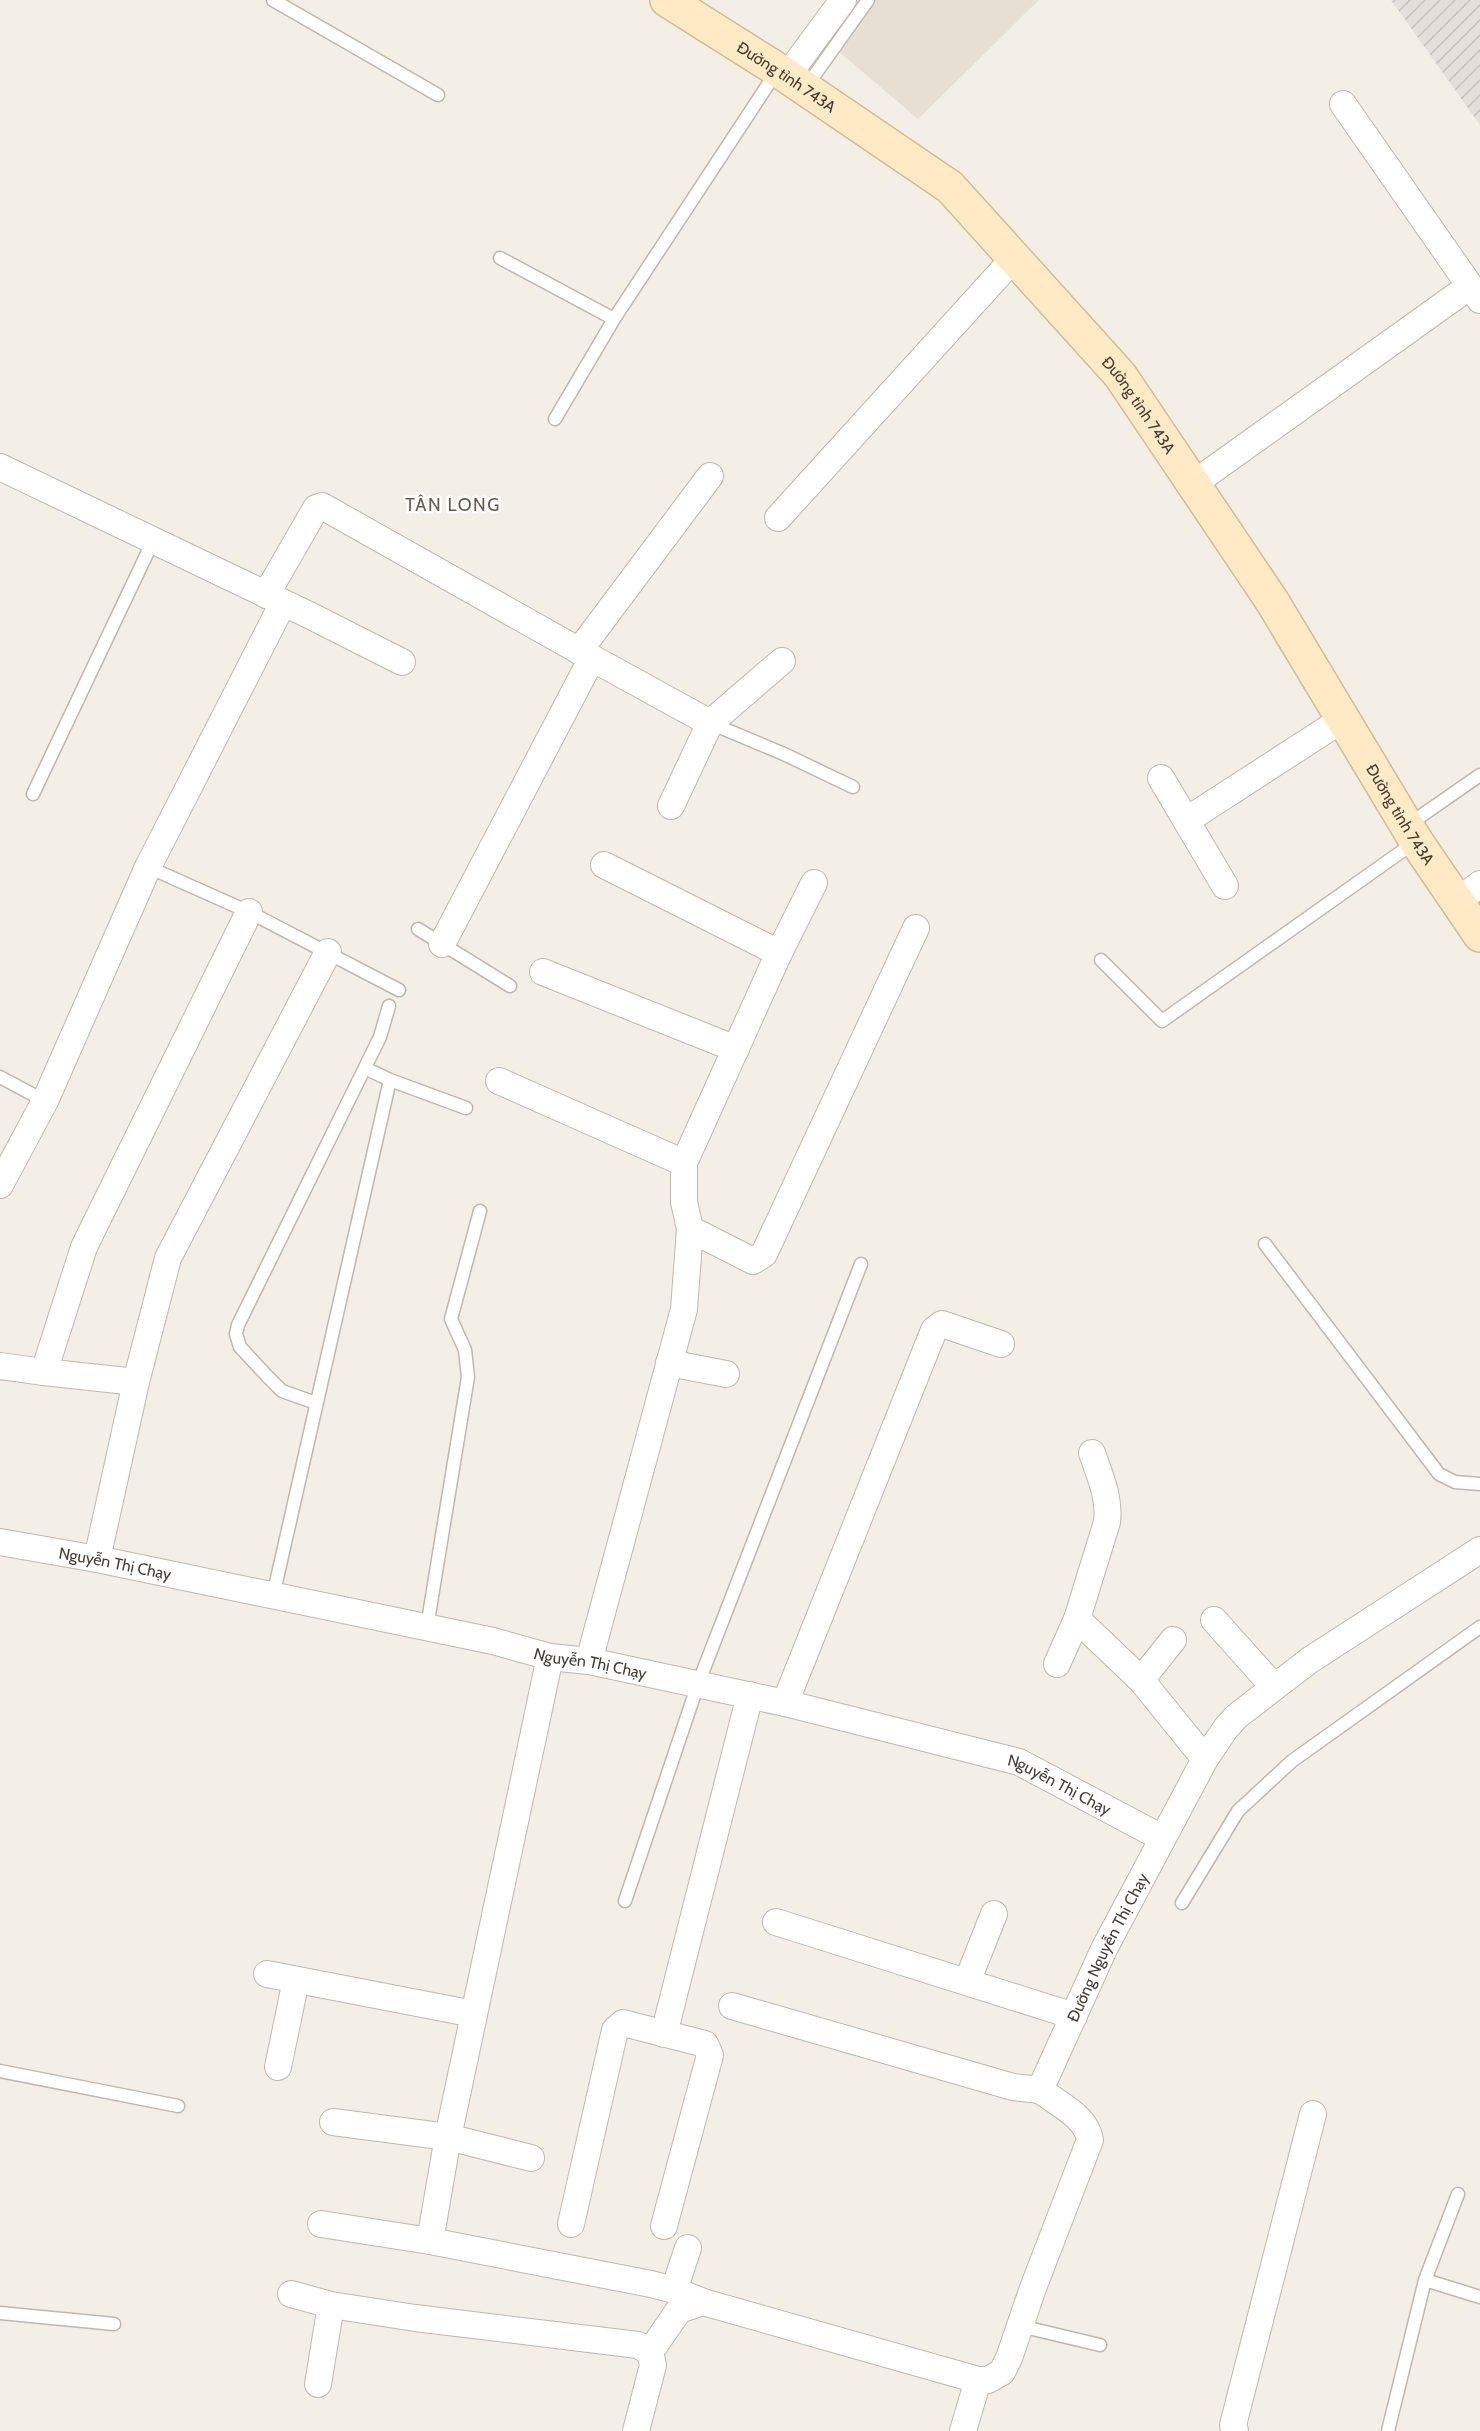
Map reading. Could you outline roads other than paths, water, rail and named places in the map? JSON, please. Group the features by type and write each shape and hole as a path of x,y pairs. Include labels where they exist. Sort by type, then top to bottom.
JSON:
{"main road":[{"name":"Đường tỉnh 743A","path":"667,0 790,78 950,187 1120,375 1272,601 1411,833 1469,893 1480,935"}],"street":[{"path":"790,78 843,0"},
{"path":"1193,483 1475,293 1343,104"},
{"path":"778,518 1015,257"},
{"path":"2,472 153,541 402,662"},
{"path":"442,944 585,654 710,476"},
{"path":"0,1185 45,1101 148,867 316,508 322,506 710,723"},
{"path":"671,806 710,723 783,661"},
{"path":"1187,820 1342,720"},
{"path":"1161,778 1225,886"},
{"path":"604,866 779,952"},
{"path":"590,1661 684,1309 690,1229 684,1202 684,1162 779,952 814,883"},
{"path":"44,1372 84,1247 249,912"},
{"path":"690,1229 753,1261 764,1254 916,928"},
{"path":"97,1559 136,1382 168,1258 328,952"},
{"path":"543,972 736,1049"},
{"path":"499,1081 684,1162"},
{"path":"785,1703 934,1330 942,1324 1001,1344"},
{"path":"669,1363 726,1374"},
{"path":"0,1366 136,1382"},
{"path":"1057,1664 1077,1619 1107,1522 1108,1500 1092,1453"},
{"name":"Nguyễn Thị Chạy","path":"0,1542 97,1559 427,1627 493,1641 550,1657 590,1661 750,1695 1019,1762 1162,1838"},
{"name":"Đường Nguyễn Thị Chạy","path":"1040,2090 1104,1948 1205,1759 1237,1716 1310,1660 1480,1550"},
{"path":"1077,1619 1142,1680 1205,1759"},
{"path":"1214,1620 1275,1687"},
{"path":"1142,1680 1173,1640"},
{"path":"430,2241 448,2137 550,1657"},
{"path":"664,2034 750,1695"},
{"path":"967,1982 994,1914"},
{"path":"776,1922 1074,2016"},
{"path":"267,1974 474,2014"},
{"path":"278,2067 296,1980"},
{"path":"321,2224 430,2241 674,2290 703,2302 978,2380 988,2380 1002,2372 1090,2140 1089,2129 1040,2090 1013,2087 732,2006"},
{"path":"571,2224 615,2030 623,2024 705,2044 710,2055 664,2226"},
{"path":"1235,2431 1233,2425 1313,2114"},
{"path":"333,2122 448,2137 531,2158"},
{"path":"674,2290 688,2248"},
{"path":"291,2294 331,2305 415,2318 638,2345 650,2352"},
{"path":"636,2431 653,2366 650,2352 679,2310 703,2302"},
{"path":"318,2384 331,2305"},
{"path":"963,2431 978,2380"}],"lane":[{"path":"273,0 438,95"},
{"path":"555,419 614,319 790,78 868,0"},
{"path":"500,258 614,319"},
{"path":"33,794 153,541"},
{"path":"710,723 784,754 852,787"},
{"path":"1101,960 1162,1021 1411,833 1480,775"},
{"path":"148,867 249,912 399,990"},
{"path":"418,929 510,986"},
{"path":"316,1403 282,1391 240,1347 236,1334 238,1325 380,1037 389,1006"},
{"path":"365,1068 390,1080 466,1108"},
{"path":"0,1077 45,1101"},
{"path":"273,1596 390,1080"},
{"path":"427,1627 468,1377 465,1350 451,1319 480,1211"},
{"path":"1264,1244 1439,1474 1455,1482 1480,1484"},
{"path":"625,1901 698,1684 861,1264"},
{"path":"1182,1903 1238,1811 1292,1761 1480,1627"},
{"path":"0,2071 178,2106"},
{"path":"1388,2431 1425,2280 1458,2194"},
{"path":"1425,2280 1480,2297"},
{"path":"0,2313 114,2324"},
{"path":"1020,2326 1100,2345"}],"district":[{"name":"TÂN LONG","path":"453,505"}]}
